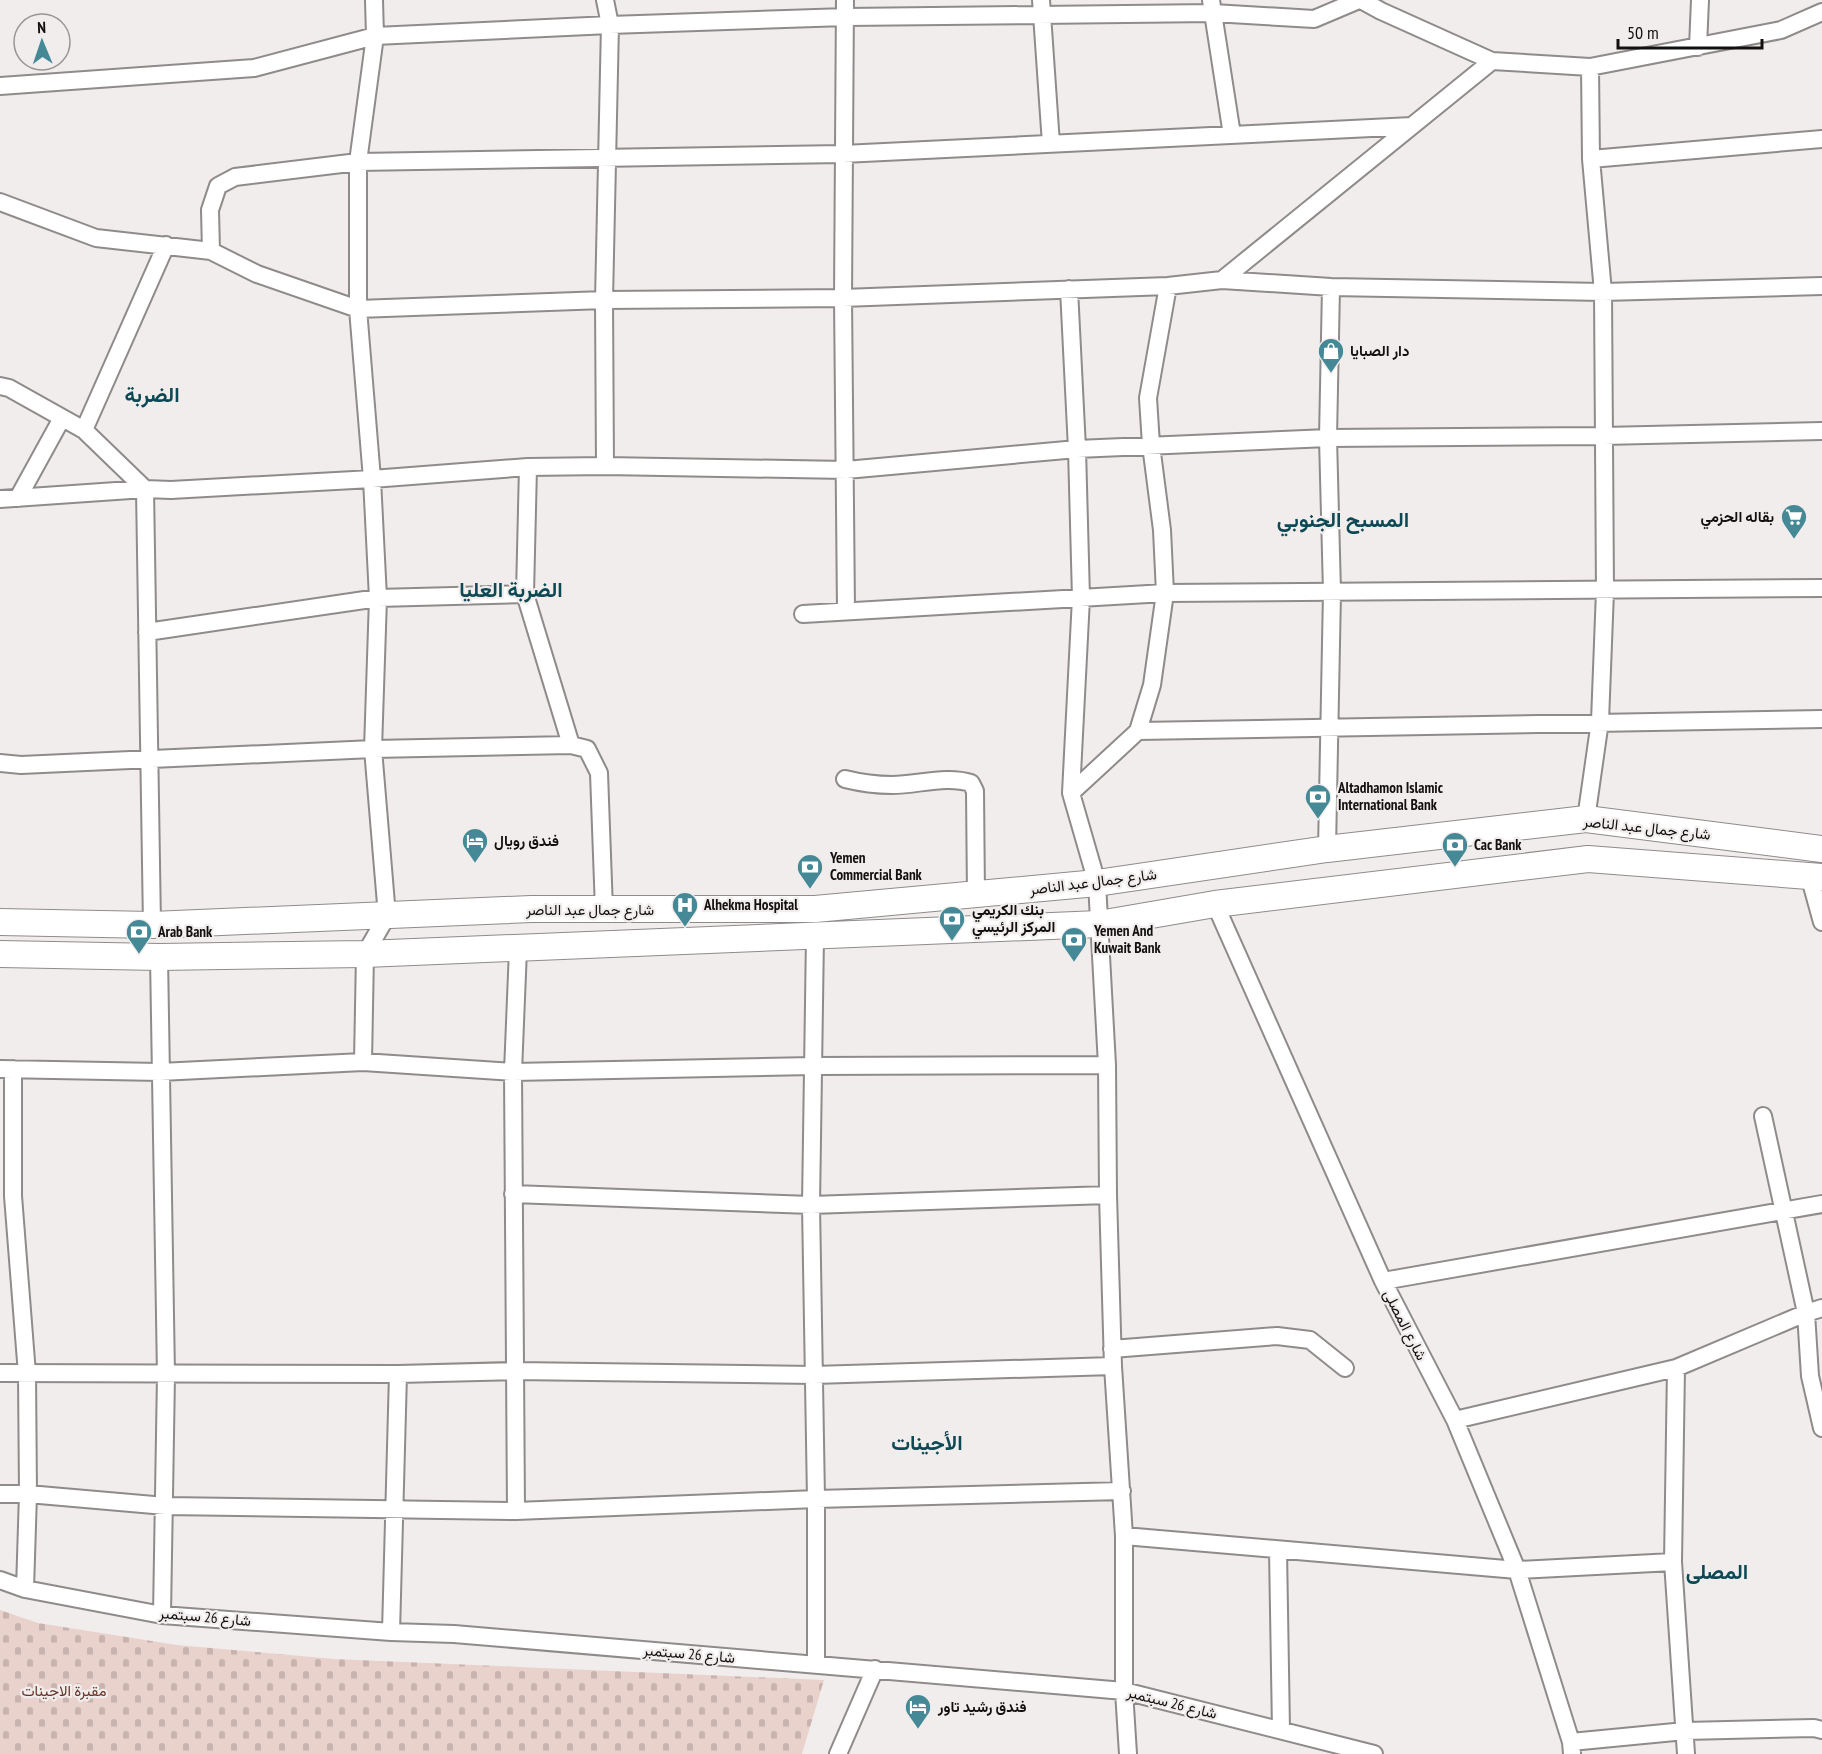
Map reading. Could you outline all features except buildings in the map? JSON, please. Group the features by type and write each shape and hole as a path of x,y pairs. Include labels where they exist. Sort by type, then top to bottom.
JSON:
{"main road":[{"name":"شارع جمال عبد الناصر","path":"0,922 152,925 531,909 815,909 976,896 1097,883 1327,849 1586,819 1822,849"},
{"path":"0,954 159,957 365,954 1099,924 1215,904 1588,859 1816,876"}],"street":[{"path":"363,1062 365,954 387,916 373,749 378,598 372,479 358,309 358,162 375,36 374,0"},
{"path":"605,0 610,25 604,300 605,466"},
{"path":"0,86 254,68 375,36 610,25 845,8 1212,6 1314,19 1360,0 1492,61 1590,67 1698,48 1781,30 1822,12"},
{"path":"1698,48 1700,0"},
{"path":"1815,0 1822,7"},
{"path":"1212,6 1232,135"},
{"path":"1042,7 1051,144"},
{"path":"845,8 843,298 846,611"},
{"path":"1222,280 1492,61"},
{"path":"1586,819 1600,721 1605,591 1602,292 1591,159 1590,67"},
{"path":"211,251 210,210 218,186 235,177 358,162 843,154 1412,126"},
{"path":"1591,159 1822,139"},
{"path":"0,202 96,238 211,251 257,274 358,309 604,300 843,298 1168,286 1222,280 1331,287 1602,292 1822,286"},
{"path":"84,430 166,245"},
{"path":"1071,793 1138,731 1152,685 1165,593 1162,530 1151,445 1148,398 1168,286"},
{"path":"1327,849 1332,592 1328,438 1331,287"},
{"path":"1070,289 1081,598 1071,793 1097,883 1107,1065 1113,1358 1124,1536 1124,1691 1128,1754"},
{"path":"0,386 9,387 84,430 145,489 152,925"},
{"path":"18,498 62,418"},
{"path":"0,499 145,489 171,490 372,479 528,467 846,470 1077,449 1328,438 1822,432"},
{"path":"528,467 525,594 571,745"},
{"path":"803,614 1165,593 1822,588"},
{"path":"147,632 378,598 525,594"},
{"path":"1138,731 1600,721 1822,719"},
{"path":"0,763 21,765 373,749 571,745 587,749 599,773 604,910"},
{"path":"845,779 867,784 893,785 960,779 971,783 975,791 976,896"},
{"path":"1816,876 1822,922"},
{"name":"شارع المصلى","path":"1215,904 1383,1281 1455,1420 1517,1570 1571,1748"},
{"path":"815,936 811,1205 816,1499 816,1665"},
{"path":"516,1511 513,1072 518,949"},
{"path":"159,957 166,1375 162,1615"},
{"path":"25,1589 28,1494 27,1374 7,1195 6,1069 160,1072 363,1062 513,1072 813,1066 1107,1065"},
{"path":"1763,1116 1806,1313 1822,1428"},
{"path":"513,1194 811,1205 1108,1195"},
{"path":"1383,1281 1822,1204"},
{"path":"1455,1420 1676,1368 1822,1308"},
{"path":"0,1373 166,1375 515,1371 814,1375 1113,1358 1277,1336 1310,1340 1345,1368"},
{"path":"1676,1368 1673,1562 1686,1754"},
{"path":"391,1632 398,1374"},
{"path":"0,1494 28,1494 165,1506 516,1511 816,1499 1122,1491"},
{"path":"1124,1536 1517,1570 1673,1562"},
{"path":"1278,1550 1281,1730"},
{"name":"شارع 26 سبتمبر","path":"0,1580 25,1589 162,1615 391,1632 454,1634 1124,1691 1374,1754"},
{"path":"838,1754 875,1669"},
{"path":"1571,1748 1685,1731 1814,1728 1822,1730"}],"green space":[{"name":"مقبرة الاجينات","path":"0,1610 38,1623 177,1645 334,1659 824,1680 802,1754 0,1754"}],"place":[{"name":"دار الصبايا","path":"1331,374"},
{"name":"بقاله الحزمي","path":"1794,540"},
{"name":"Altadhamon Islamic International Bank","path":"1318,820"},
{"name":"فندق رويال","path":"475,864"},
{"name":"Cac Bank","path":"1455,868"},
{"name":"Yemen Commercial Bank","path":"810,890"},
{"name":"Alhekma Hospital","path":"685,928"},
{"name":"بنك الكريمي المركز الرئيسي","path":"952,942"},
{"name":"Arab Bank","path":"139,955"},
{"name":"Yemen And Kuwait Bank","path":"1074,963"},
{"name":"فندق رشيد تاور","path":"918,1730"}],"district":[{"name":"الضربة","path":"152,395"},
{"name":"المسبح الجنوبي","path":"1343,520"},
{"name":"الضربة العليا","path":"511,590"},
{"name":"الأجينات","path":"927,1443"},
{"name":"المصلى","path":"1717,1572"}]}
